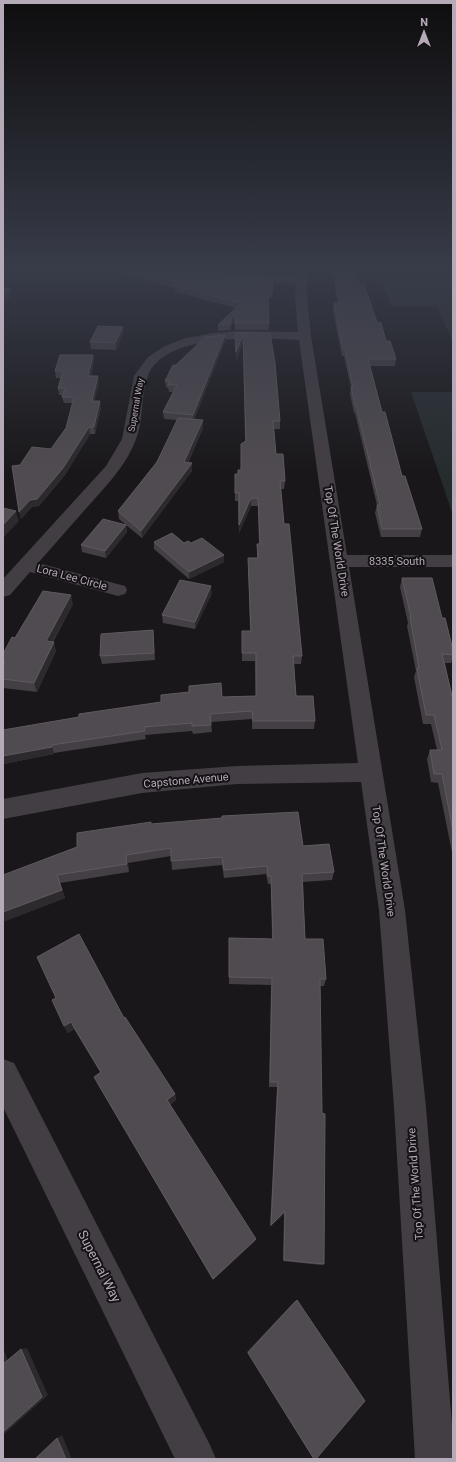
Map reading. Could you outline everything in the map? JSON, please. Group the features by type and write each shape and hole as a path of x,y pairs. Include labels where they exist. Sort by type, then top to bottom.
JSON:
{"street":[{"name":"Supernal Way","path":"3,591 113,468 131,433 141,376 144,367 152,359 175,346 194,340 214,337 285,336"},
{"name":"Top Of The World Drive","path":"306,336 392,910 408,1085 435,1459"},
{"name":"8335 South","path":"340,561 453,561"},
{"name":"Lora Lee Circle","path":"26,565 118,590"},
{"name":"Capstone Avenue","path":"3,809 142,783 237,775 371,772"},
{"name":"Supernal Way","path":"3,1074 196,1459"}],"shaded area":[{"path":"411,392 453,392 453,515"}],"building":[{"path":"93,336 118,336 115,343 90,342"},
{"path":"225,336 193,415 163,412 177,385 168,385 170,381 165,381 173,365 176,365 205,337"},
{"path":"235,336 242,336 236,352"},
{"path":"243,336 271,336 275,363 280,421 273,421 276,454 283,454 285,481 280,481 284,524 289,524 302,656 293,656 296,696 313,696 315,721 253,721 252,711 210,714 211,725 192,726 192,723 144,727 145,731 52,745 52,747 3,756 3,730 79,717 79,714 161,702 161,695 189,692 189,686 221,683 222,697 256,696 256,653 242,653 242,631 251,631 248,558 258,558 257,544 260,544 258,498 251,498 239,525 239,493 235,493 235,474 238,474 238,470 241,470 241,444 246,441"},
{"path":"341,336 385,336 386,341 390,341 396,359 368,359 382,412 385,412 402,476 405,476 422,529 382,529 377,505 380,505 355,405 345,349 343,349"},
{"path":"60,355 93,355 88,376 98,376 92,401 100,401 94,427 89,427 63,468 37,499 30,500 19,512 12,466 20,465 32,447 51,449 66,428 74,397 62,397 65,388 58,388 63,371 55,371"},
{"path":"178,418 203,420 184,462 192,463 141,531 118,511 157,462"},
{"path":"3,508 16,511 3,525"},
{"path":"103,519 126,525 105,551 81,545"},
{"path":"172,533 184,543 188,541 191,543 202,538 224,555 189,572 154,542"},
{"path":"402,578 432,578 442,618 445,618 453,650 453,655 442,654 453,700 453,831 442,774 434,774 430,750 442,750 434,715 426,715 417,668 419,668 411,617"},
{"path":"180,580 211,586 195,622 162,615"},
{"path":"43,591 71,595 46,641 54,642 34,683 3,679 3,667 5,663 3,663 3,654 12,637 15,638"},
{"path":"153,630 154,653 100,656 101,634"},
{"path":"298,812 303,846 329,844 334,872 302,874 305,939 323,939 326,979 320,979 322,1113 325,1114 324,1264 284,1260 285,1211 271,1225 278,1082 270,1082 272,978 229,977 229,938 273,939 271,876 268,876 267,866 224,870 222,857 171,861 171,848 126,855 127,864 57,875 62,890 3,912 3,875 77,847 77,833 151,822 151,824 222,818 222,816"},
{"path":"79,934 124,1018 125,1017 175,1094 167,1100 256,1239 213,1279 94,1077 101,1072 71,1022 64,1026 52,1000 56,998 37,957"},
{"path":"297,1300 365,1401 316,1459 314,1459 248,1353"},
{"path":"21,1349 42,1397 3,1432 3,1364"},
{"path":"57,1438 66,1459 35,1459"}]}
